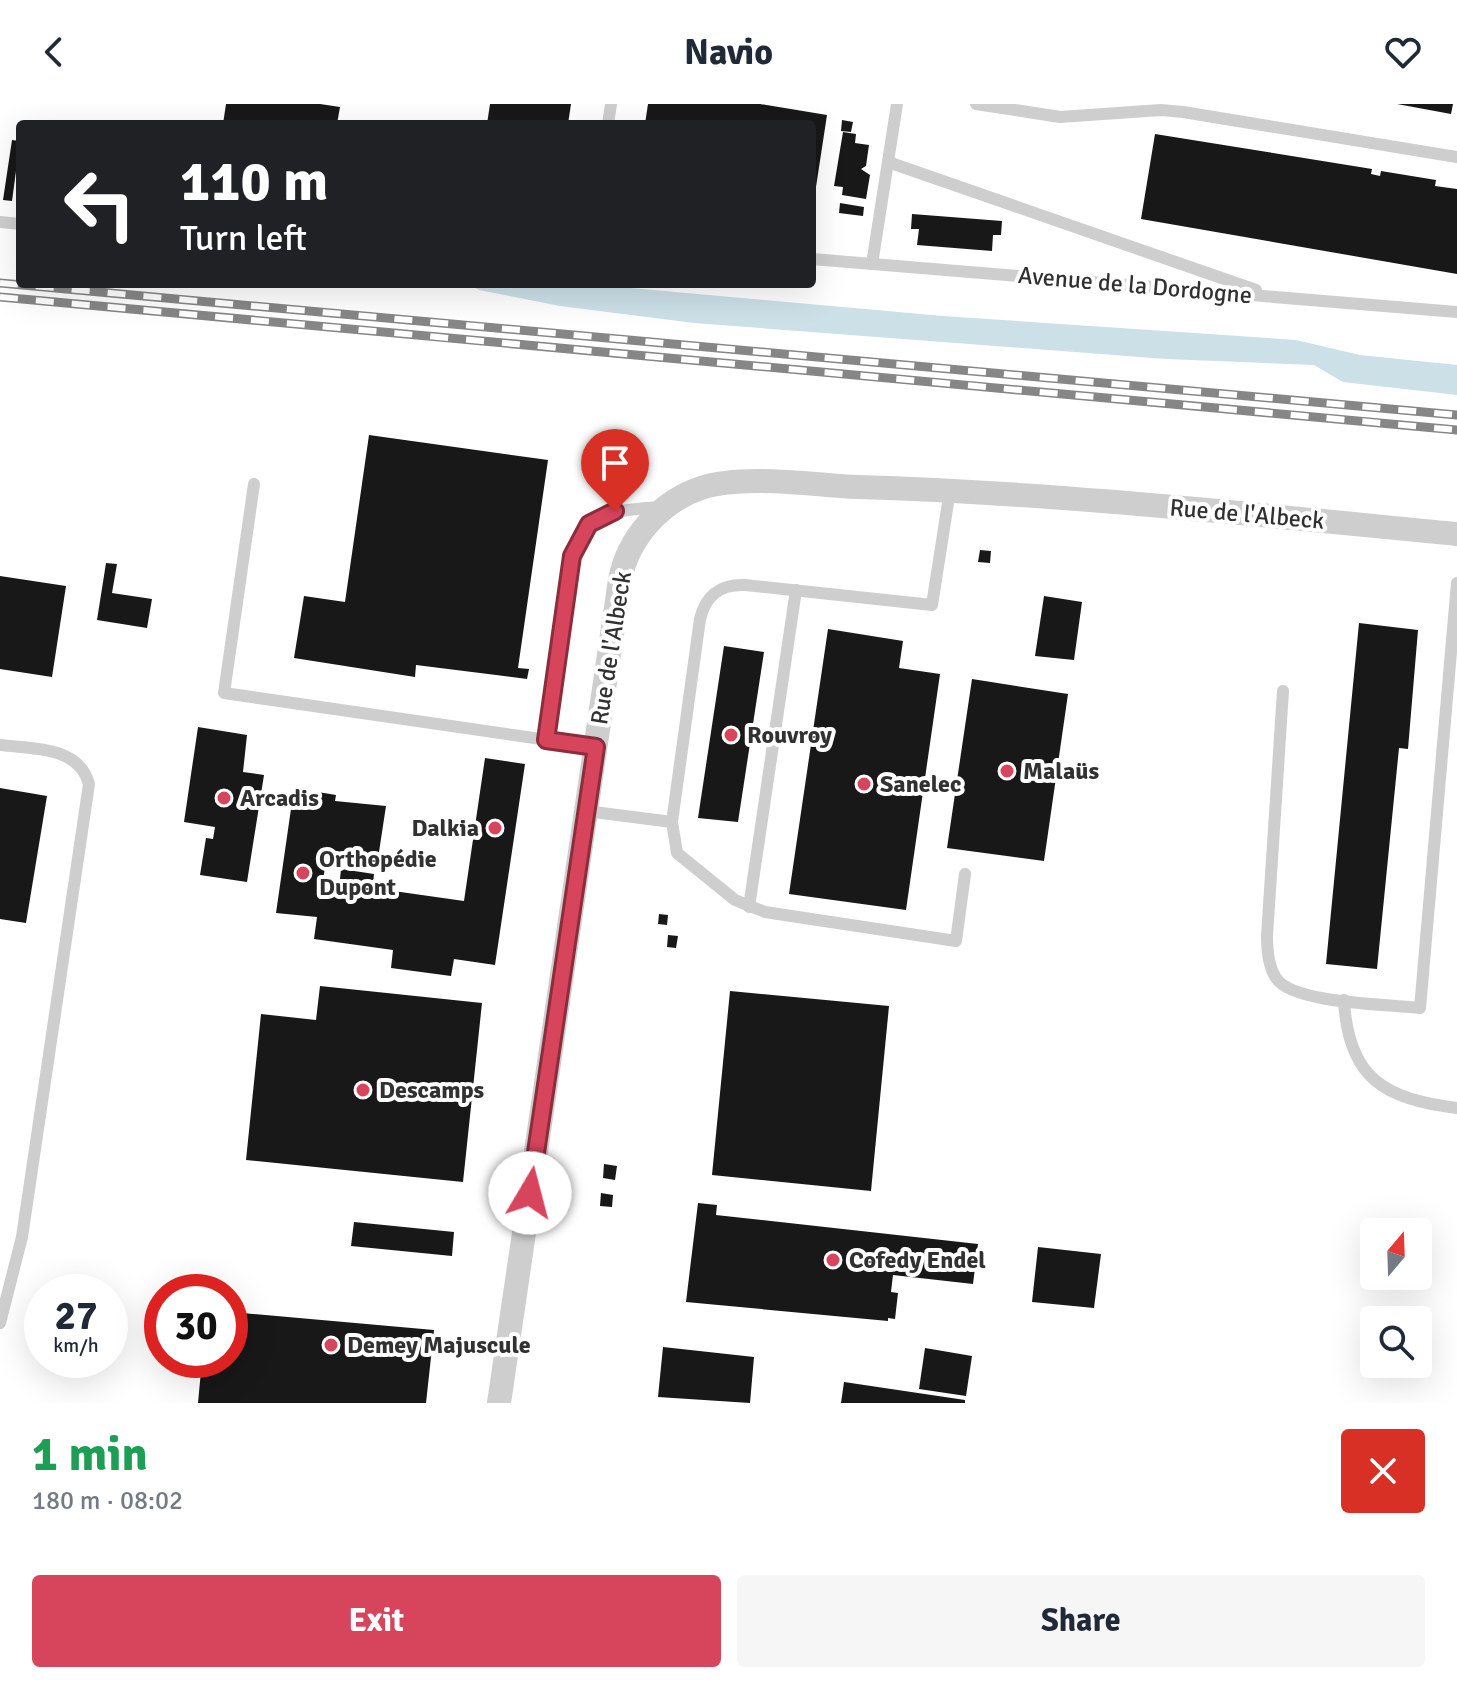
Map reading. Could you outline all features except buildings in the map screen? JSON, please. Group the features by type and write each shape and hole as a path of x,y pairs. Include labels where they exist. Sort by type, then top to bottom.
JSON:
{"street":[{"name":"Rue de l'Albeck","path":"499,1403 623,569 639,534 668,506 700,489 727,484 951,489 1457,534"}],"lane":[{"path":"872,264 897,104"},
{"path":"976,104 1060,117 1161,110 1183,112 1457,157"},
{"path":"888,162 1274,296"},
{"name":"Avenue de la Dordogne","path":"816,259 1457,312"},
{"path":"254,484 224,693 596,747"},
{"path":"951,489 932,605 734,584 716,591 705,603 700,619 672,822 677,853 724,892 749,907 794,918 956,941 965,874"},
{"path":"546,740 572,556 582,533 605,514 668,506"},
{"path":"1283,691 1267,936 1269,961 1276,979 1293,992 1420,1008 1457,583"},
{"path":"749,907 796,590"},
{"path":"0,745 71,757 84,768 89,784 22,1237 0,1323"},
{"path":"586,811 672,822"},
{"path":"1344,1000 1351,1047 1367,1075 1404,1098 1457,1108"}],"shaded area":[{"path":"475,288 632,288 943,316 1296,340 1360,355 1457,365 1457,395 1343,382 1314,365 1166,359 694,323 560,306"}],"railway":[{"path":"0,283 16,284"},
{"path":"55,288 1457,415"},
{"path":"0,297 1457,430"}],"place":[{"name":"Rouvroy","path":"731,735"},
{"name":"Malaüs","path":"1007,771"},
{"name":"Sanelec","path":"864,784"},
{"name":"Arcadis","path":"224,798"},
{"name":"Dalkia","path":"495,828"},
{"name":"Orthopédie Dupont","path":"303,873"},
{"name":"Descamps","path":"363,1090"},
{"name":"Cofedy Endel","path":"833,1260"},
{"name":"Demey Majuscule","path":"331,1345"}],"route":[{"path":"530,1193 596,747 546,740 572,556 589,524 615,511"}]}
